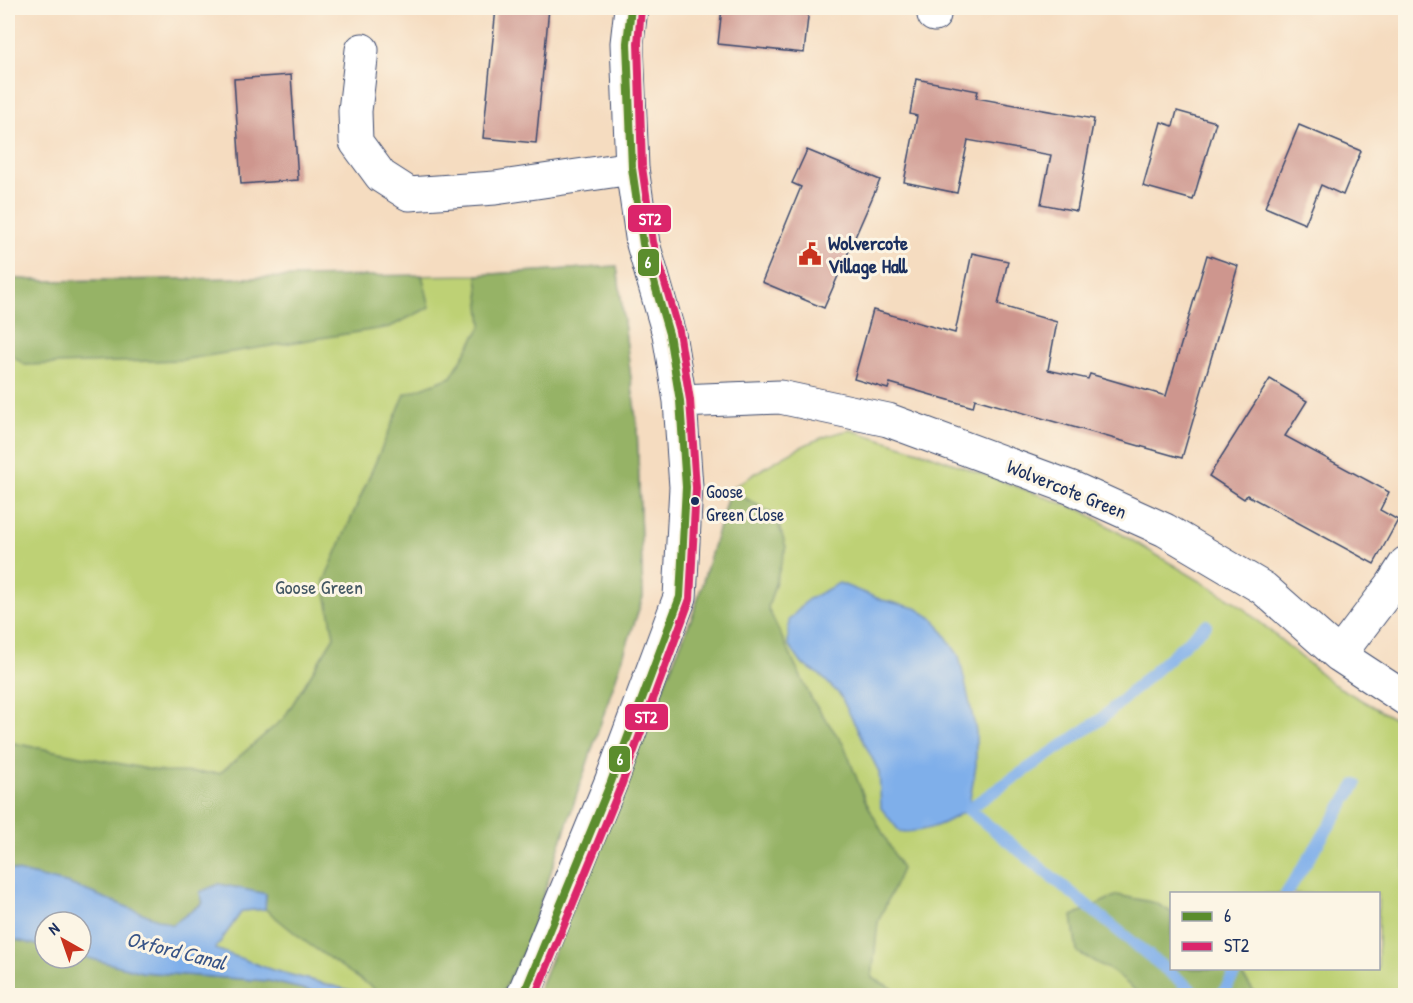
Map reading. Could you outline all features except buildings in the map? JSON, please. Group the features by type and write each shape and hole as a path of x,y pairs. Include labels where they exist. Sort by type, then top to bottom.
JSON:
{"street":[{"path":"523,996 611,782 680,597 686,488 681,401 669,334 643,244 632,168 627,43 631,8"},
{"path":"362,50 355,111 356,142 381,176 410,194 495,188 632,168"},
{"name":"Wolvercote Green","path":"681,401 780,397 878,417 1072,488 1166,530 1263,588 1339,656 1406,699"},
{"path":"1339,656 1406,563"}],"green space":[{"name":"Goose Green","path":"617,266 637,427 643,597 526,946 515,995 367,995 272,970 215,949 242,911 265,909 266,894 219,884 203,902 172,925 69,884 8,869 8,278 48,281 477,275"},
{"path":"617,266 637,427 643,597 526,946 501,995 383,995 307,943 265,909 266,894 219,884 203,902 172,925 69,884 8,869 8,742 163,772 220,773 284,718 334,637 324,581 405,394 451,377 482,325 477,275"},
{"path":"422,275 430,307 390,327 181,360 25,365 8,352 8,278 48,281"},
{"path":"851,430 925,453 1083,511 1237,603 1333,684 1405,725 1405,995 536,996 694,612 730,489 788,454 819,439"},
{"path":"730,489 776,516 786,547 768,608 812,700 844,745 865,800 902,869 878,922 872,978 906,995 536,996 694,612"},
{"path":"1117,895 1156,903 1170,911 1170,970 1238,970 1257,995 1141,995 1112,971 1077,952 1072,916"},
{"path":"8,938 33,944 33,970 93,970 93,959 142,972 269,981 327,995 8,995"}],"water":[{"path":"839,583 882,600 916,608 935,620 959,656 976,731 976,766 968,809 944,823 919,831 900,832 881,808 879,772 840,695 820,675 802,664 788,644 789,620 807,600"},
{"name":"Oxford Canal","path":"8,869 69,884 172,925 203,903 200,892 219,884 266,894 265,909 242,911 215,949 272,970 367,995 327,995 269,981 142,972 93,959 93,910 33,910 33,944 8,938"}],"waterway":[{"path":"1199,996 968,809 1100,720 1206,625"},
{"path":"1287,892 1356,784"},
{"path":"1221,996 1237,970"}],"transit line":[{"name":"6","path":"523,996 611,782 680,597 686,487 680,401 669,334 643,244 632,168 627,43 631,8"},
{"name":"ST2","path":"535,996 621,786 690,599 696,488 690,400 679,331 653,242 642,167 638,43 641,9"}],"place":[{"name":"Wolvercote Village Hall","path":"810,254"},
{"name":"Goose Green Close","path":"695,501"}]}
